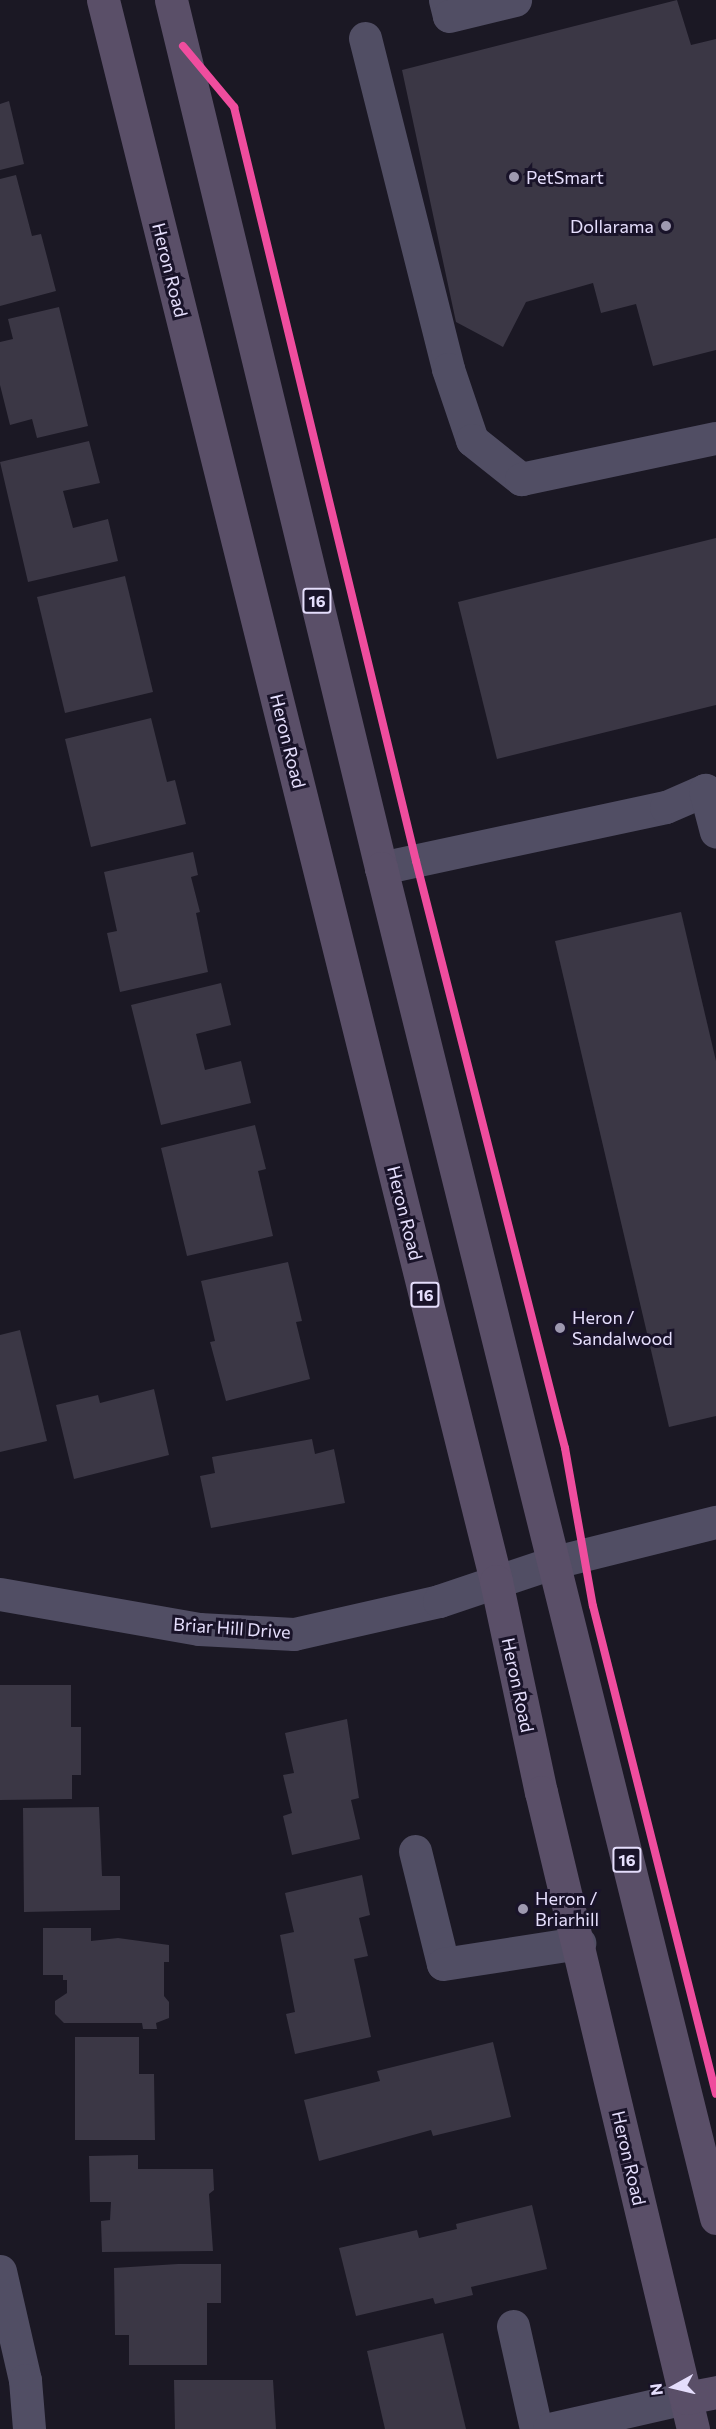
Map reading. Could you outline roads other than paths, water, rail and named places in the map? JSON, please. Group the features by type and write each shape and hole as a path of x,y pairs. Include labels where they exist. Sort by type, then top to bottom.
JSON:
{"main road":[{"name":"Heron Road","path":"103,0 496,1581 579,1943 698,2406"},
{"name":"16","path":"171,0 381,868 716,2218"}],"street":[{"path":"445,0 449,16 515,0"},
{"path":"365,38 448,369 472,440 520,479 716,438"},
{"path":"381,868 666,807 705,790 716,832"},
{"name":"Briar Hill Drive","path":"0,1594 200,1629 294,1634 439,1601 555,1562 716,1522"},
{"path":"416,1851 443,1964 579,1943"},
{"path":"0,2271 25,2380 29,2429"},
{"path":"513,2326 537,2429"},
{"path":"549,2429 698,2406"}],"place":[{"name":"PetSmart","path":"514,177"},
{"name":"Dollarama","path":"666,226"},
{"name":"Heron / Sandalwood","path":"560,1328"},
{"name":"Heron / Briarhill","path":"523,1909"}]}
